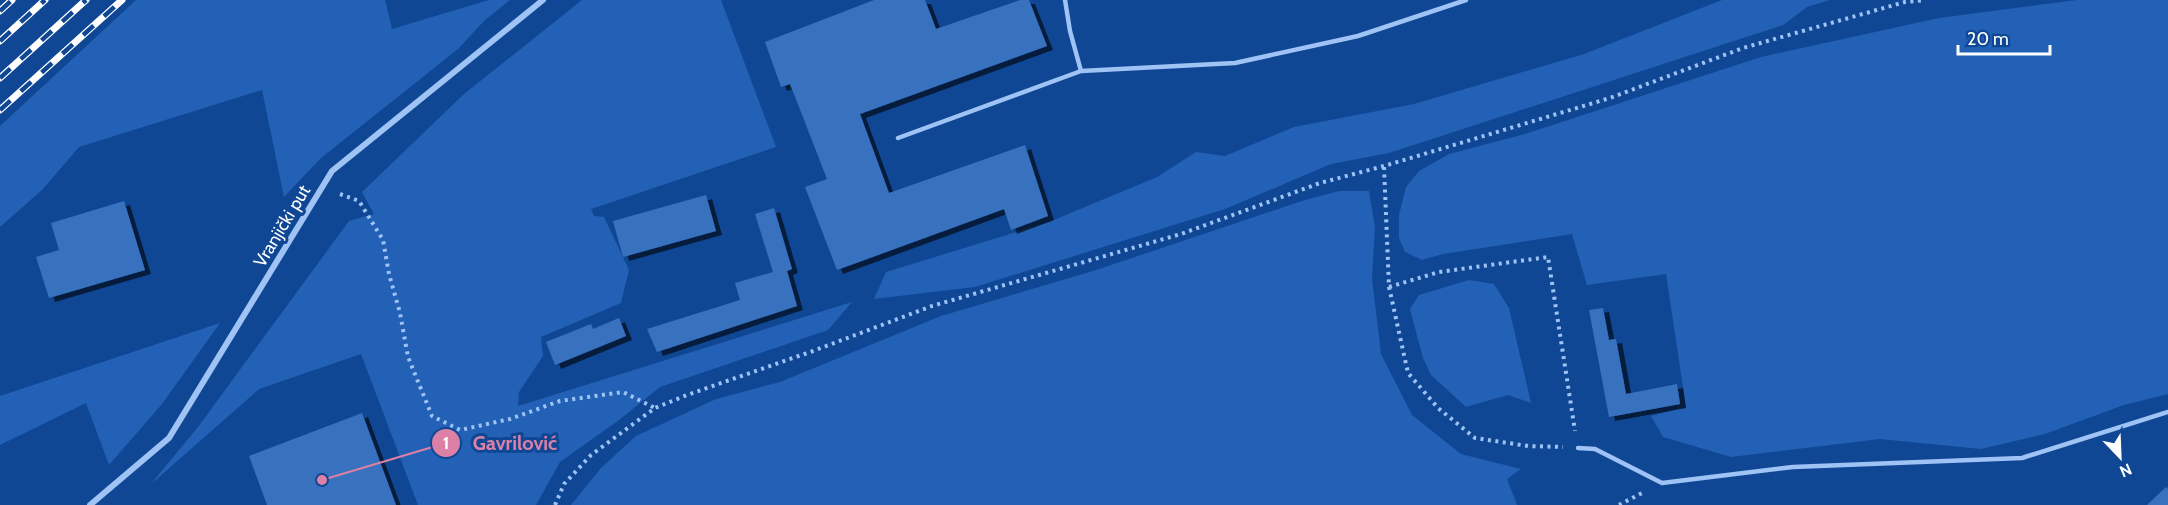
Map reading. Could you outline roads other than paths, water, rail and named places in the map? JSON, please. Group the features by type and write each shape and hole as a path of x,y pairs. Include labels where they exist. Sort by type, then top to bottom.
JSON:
{"street":[{"name":"Vranjički put","path":"90,505 169,438 333,171 543,0"}],"lane":[{"path":"1065,0 1070,31 1081,71"},
{"path":"898,138 1081,71 1235,63 1358,36 1466,0"},
{"path":"1578,448 1595,449 1662,483 1793,467 2022,458 2168,412"}],"railway":[{"path":"0,11 12,0"},
{"path":"0,41 45,0"},
{"path":"0,78 86,0"},
{"path":"0,110 122,0"}],"place":[{"name":"Gavrilović","path":"322,480"}]}
